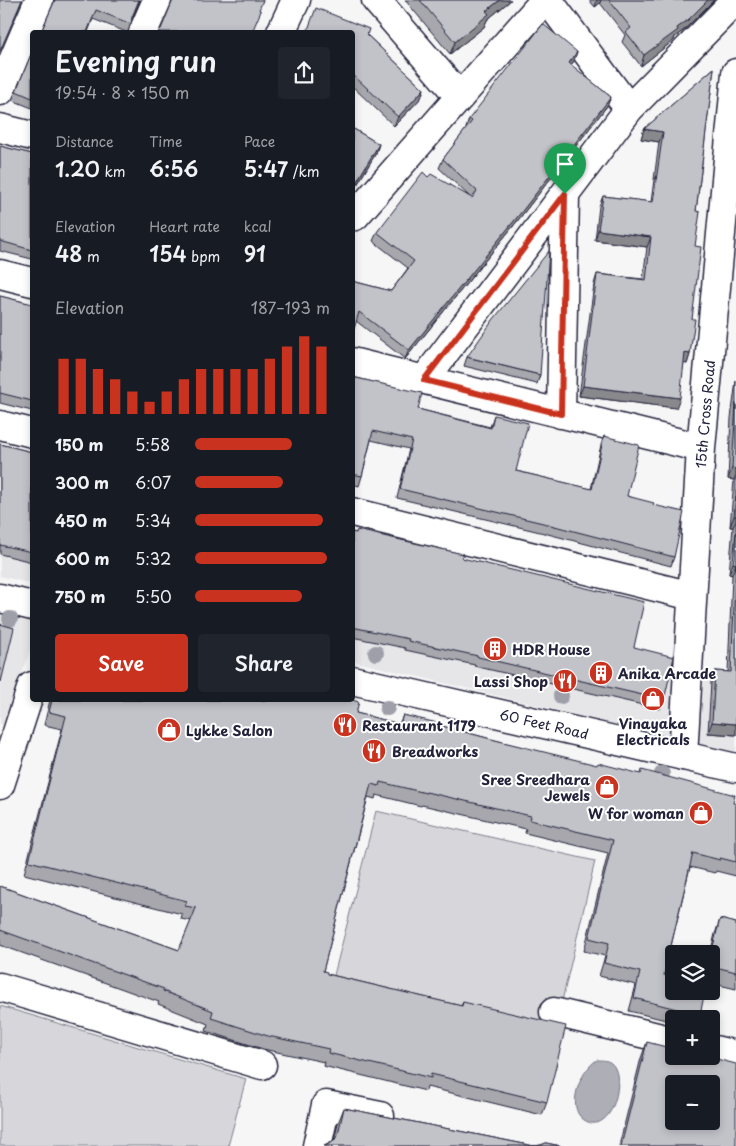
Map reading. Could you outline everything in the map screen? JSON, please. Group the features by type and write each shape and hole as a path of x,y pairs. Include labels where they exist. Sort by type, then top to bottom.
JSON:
{"street":[{"path":"0,91 39,0"},
{"path":"144,30 157,0"},
{"path":"282,30 296,0"},
{"path":"376,0 460,97"},
{"path":"355,215 546,0 630,108"},
{"path":"424,380 630,108 736,0"},
{"name":"15th Cross Road","path":"683,756 701,448 736,73"},
{"path":"0,128 30,136"},
{"path":"561,414 565,194"},
{"path":"0,274 30,282"},
{"path":"355,363 701,448"},
{"path":"0,426 30,434"},
{"path":"355,513 692,596"},
{"path":"0,598 30,606"},
{"name":"60 Feet Road","path":"355,681 736,768"},
{"path":"0,785 30,692"},
{"path":"0,986 262,1065"},
{"path":"554,1012 665,1039"},
{"path":"720,1051 736,1055"},
{"path":"317,1146 326,1105 404,1121"}],"shaded area":[{"path":"0,504 30,512 30,584 0,576"},
{"path":"355,589 677,668 672,738 355,661"},
{"path":"0,612 30,619 30,650 5,725 0,724"},
{"path":"704,674 736,677 736,754 698,745"},
{"path":"376,811 595,861 554,1035 332,983"},
{"path":"0,1006 246,1079 228,1146 0,1146"},
{"path":"597,1060 611,1063 616,1070 618,1079 615,1101 604,1119 597,1123 588,1122 581,1117 576,1110 575,1101 580,1081 585,1072"}],"building":[{"path":"0,0 22,0 0,51"},
{"path":"55,0 139,0 131,24 96,10 88,30 42,30"},
{"path":"173,0 263,0 259,10 261,11 253,30 161,29"},
{"path":"420,0 500,0 486,11 489,14 455,42"},
{"path":"609,0 708,0 677,28 678,30 644,55 626,32 631,28"},
{"path":"316,8 369,29 367,35 424,89 398,117 355,77 355,30 308,30"},
{"path":"543,24 577,52 569,63 611,97 523,210 409,350 359,312 355,326 355,282 391,291 414,261 377,232 423,172 428,177 431,174 472,198 477,191 443,159 472,121 469,119"},
{"path":"30,57 30,97 16,91"},
{"path":"714,68 696,211 700,212 695,246 701,247 692,319 695,319 690,354 685,353 680,398 583,386 597,274 646,280 651,237 598,230 603,196 653,202 663,132 644,129"},
{"path":"355,130 379,144 357,181 355,180"},
{"path":"0,146 30,154 30,249 0,241"},
{"path":"549,251 540,375 467,357 493,320"},
{"path":"0,296 30,304 30,400 0,393"},
{"path":"355,378 422,393 418,409 491,428 494,415 528,423 516,471 592,489 604,436 639,445 627,496 654,503 653,505 684,512 674,557 400,489 412,440 373,431 362,476 355,475"},
{"path":"736,403 736,469 732,468"},
{"path":"0,444 30,452 30,552 0,545"},
{"path":"736,496 736,516 734,516"},
{"path":"357,530 463,554 462,558 644,602 634,647 674,657 664,700 355,628"},
{"path":"736,532 736,564 733,563"},
{"path":"736,564 736,724 712,722 715,671 731,672"},
{"path":"0,624 14,628 1,682 0,681"},
{"path":"355,701 359,702 356,713 400,724 403,715 597,765 598,763 641,774 642,770 735,795 733,803 736,804 736,862 693,853 671,945 665,945 665,1000 703,1000 701,1010 681,1010 634,998 640,972 604,963 609,943 589,938 613,840 530,820 531,816 380,782 379,786 371,784 323,971 327,972 327,974 462,1006 463,1002 566,1026 547,1102 431,1074 431,1078 328,1053 329,1049 268,1036 211,1018 213,1011 163,991 164,989 0,930 0,886 179,950 196,908 185,906 187,901 29,861 66,716 49,712 52,702"},
{"path":"720,919 736,923 736,972 720,968 720,945 713,945"},
{"path":"647,1042 665,1047 665,1065 720,1065 720,1060 736,1064 736,1146 621,1146"},
{"path":"344,1108 534,1146 325,1146 334,1141 338,1134"},
{"path":"546,1143 561,1146 534,1146"}],"place":[{"name":"HDR House","path":"495,649"},
{"name":"Anika Arcade","path":"601,673"},
{"name":"Lassi Shop","path":"565,681"},
{"name":"Vinayaka Electricals","path":"653,699"},
{"name":"Restaurant 1179","path":"345,725"},
{"name":"Lykke Salon","path":"169,730"},
{"name":"Breadworks","path":"374,751"},
{"name":"Sree Sreedhara Jewels","path":"607,787"},
{"name":"W for woman","path":"701,813"}],"route":[{"path":"565,194 561,414 424,380 495,287 565,194"}]}
